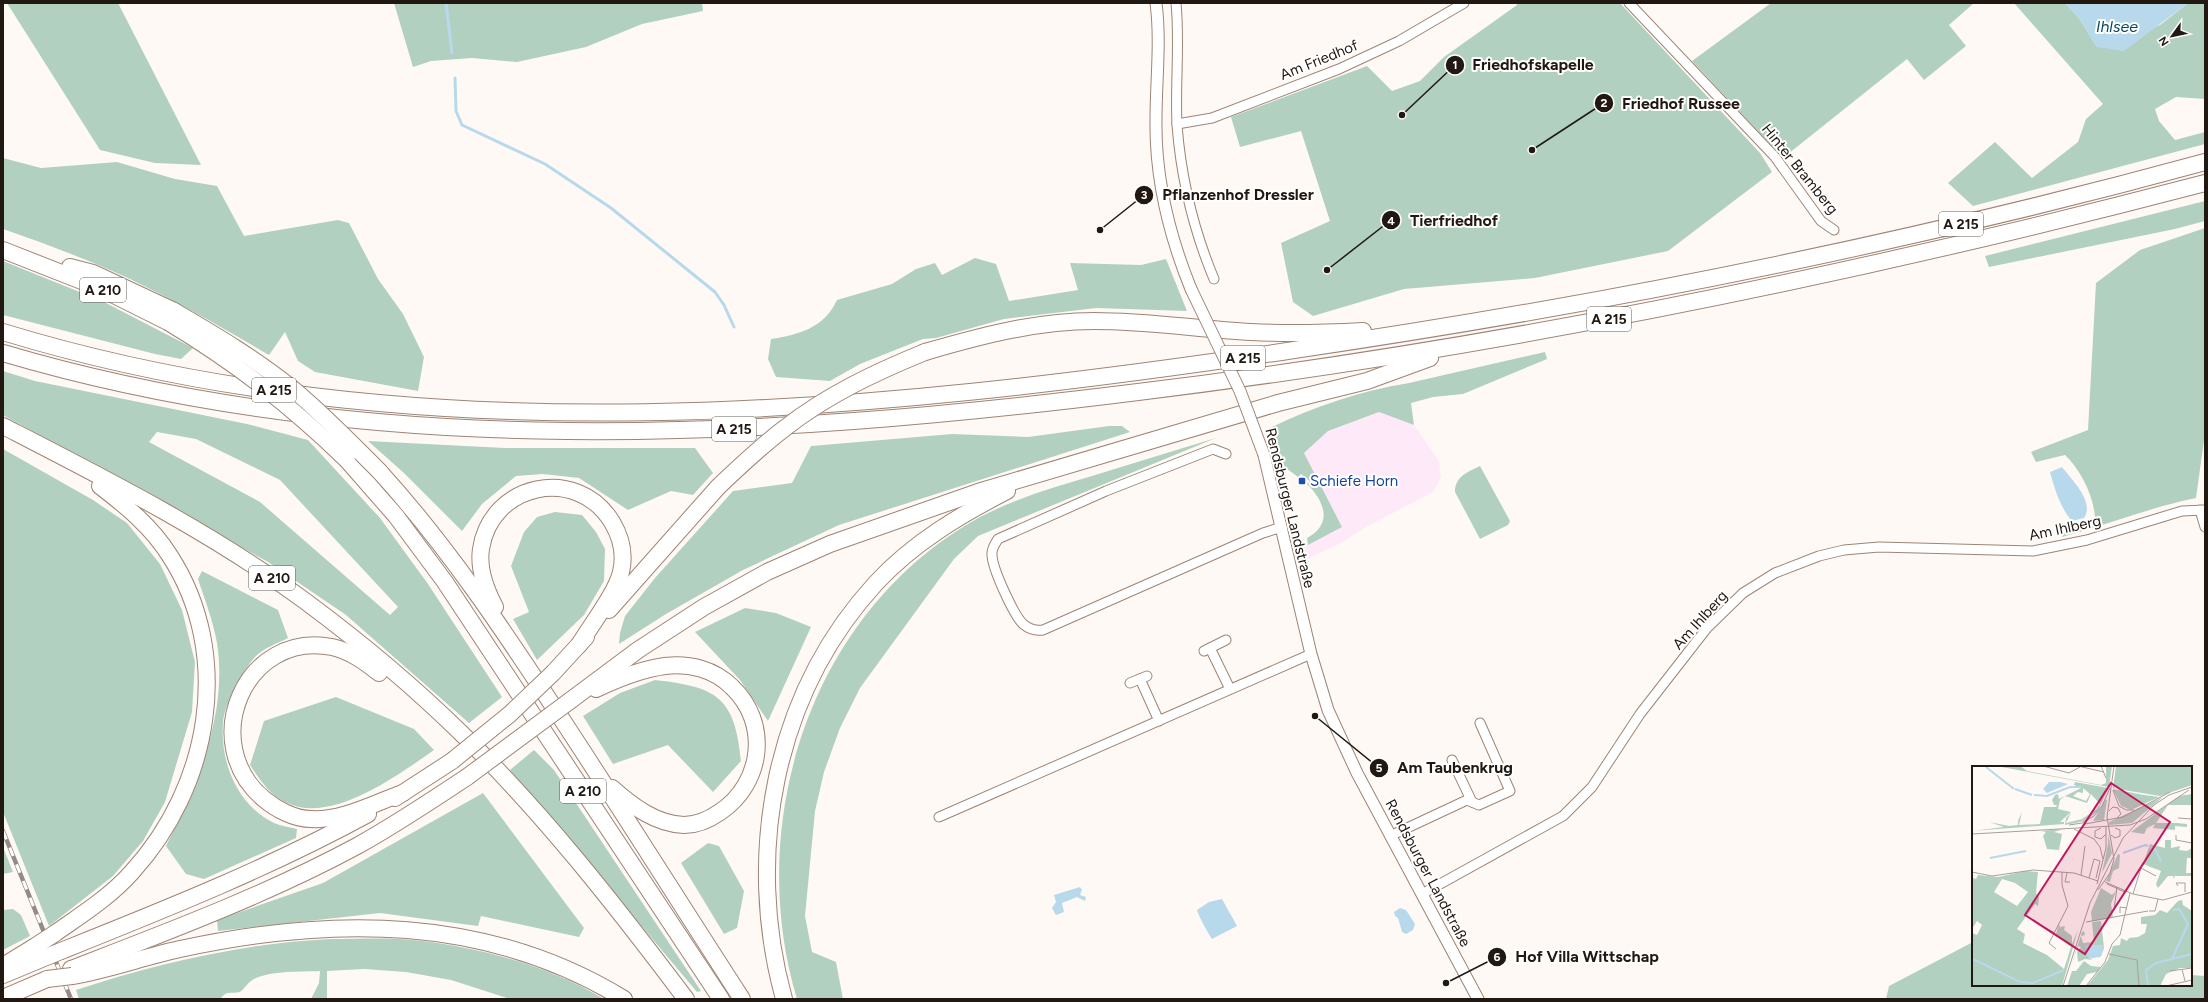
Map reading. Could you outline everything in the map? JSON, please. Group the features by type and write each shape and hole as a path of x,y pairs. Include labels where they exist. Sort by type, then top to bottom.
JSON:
{"highway":[{"name":"A 215","path":"3,332 93,356 197,378 363,401 490,409 633,411 798,405 1004,388 1195,365 1462,325 1715,278 1891,240 2075,197 2205,162"},
{"name":"A 215","path":"3,353 125,385 192,398 351,420 422,426 548,431 706,430 809,425 1005,408 1200,385 1466,345 1570,327 1897,259 2098,211 2205,183"},
{"path":"3,250 37,262 89,271 171,317 220,338 279,378 326,419 380,472 457,566 518,653 594,768 742,999"},
{"name":"A 210","path":"171,317 272,392 304,419 347,460 396,516 445,582 721,999"},
{"path":"3,966 36,953 61,951 262,868 345,826 403,793 452,761 510,714 553,673 718,487 749,457 808,412 862,380 925,352 994,333 1063,323 1093,321 1155,323 1250,332 1303,334 1462,325"},
{"path":"3,998 47,979 70,973 250,897 308,870 406,818 467,777 680,621 767,572 830,544 901,518 1037,475 1278,403 1367,380 1466,345"},
{"name":"A 210","path":"3,426 191,526 304,600 376,657 461,732 515,789 586,871 686,999"},
{"path":"3,975 36,953 54,934 105,898 145,857 167,826 185,790 199,748 206,710 208,678 205,645 198,612 184,579 170,555 151,530 129,509 60,456"},
{"path":"784,999 772,945 768,911 766,877 768,842 777,773 784,747 796,711 818,665 831,641 861,601 877,582 904,557 948,523 1037,475"},
{"path":"518,653 493,604 483,579 480,550 490,523 506,504 525,493 552,487 577,492 600,507 616,529 622,551 621,573 617,584 579,645"},
{"path":"403,793 334,818 323,819 309,819 294,816 268,803 256,792 244,777 234,755 232,722 236,704 243,688 264,664 281,654 309,646 332,647 362,660 461,732"},
{"path":"571,700 605,685 648,669 664,666 690,666 716,675 729,683 746,704 753,716 757,732 758,750 754,768 747,786 728,807 713,817 698,823 684,825 654,818 626,800 594,768"},
{"path":"70,973 98,972 180,949 249,936 326,928 377,928 446,934 512,948 577,973 624,999"}],"street":[{"name":"Rendsburger Landstraße","path":"1156,3 1156,121 1161,184 1170,230 1191,289 1240,391 1264,455 1311,654 1328,710 1343,746 1478,999"},
{"path":"1176,3 1177,124 1181,163 1205,258 1214,279"},
{"name":"Am Friedhof","path":"1177,124 1212,118 1340,69 1399,41 1464,3"},
{"name":"Hinter Bramberg","path":"1629,3 1775,157 1821,221 1834,230"},
{"path":"1226,454 1213,449 1106,491 998,539 993,548 992,559 1010,602 1021,621 1029,628 1044,630 1256,536 1282,527"},
{"name":"Am Ihlberg","path":"1419,890 1550,824 1563,816 1579,802 1604,771 1640,714 1707,628 1743,593 1775,573 1819,556 1844,550 1879,547 2033,551 2087,540 2182,511 2203,510 2205,527"},
{"path":"1226,640 1207,649 1230,690"},
{"path":"939,817 1159,722 1311,654"},
{"path":"1130,683 1143,677 1159,722"},
{"path":"1390,836 1467,800 1479,805 1510,791 1480,723"},
{"path":"1452,760 1472,802"}],"shaded area":[{"path":"1379,412 1414,425 1439,461 1441,477 1433,492 1366,527 1341,543 1301,562 1298,550 1342,527 1304,453 1328,431"}],"green space":[{"path":"7,3 118,3 201,165 155,163 100,150"},
{"path":"394,3 702,3 703,11 642,24 586,47 517,62 472,58 431,61 413,67"},
{"path":"1516,3 1620,3 1760,153 1772,172 1668,251 1535,278 1404,289 1313,316 1293,302 1281,243 1330,221 1301,131 1240,147 1231,117 1367,66 1392,91 1420,81 1444,57 1517,5"},
{"path":"1771,3 1974,3 1949,25 1966,46 1924,80 1907,59 1783,158 1692,61"},
{"path":"2014,3 2065,3 2079,18 2097,47 2160,25 2188,3 2205,3 2205,99 2176,97 2155,109 2159,121 2175,140 2205,132 2205,144 1973,206 1948,183 1995,142 2032,178 2078,142 2086,119 2103,104"},
{"path":"3,158 41,168 117,162 175,179 217,186 244,236 338,220 349,223 378,279 403,314 424,357 418,391 315,372 298,361 285,332 269,355 183,306 130,279 67,252 3,229"},
{"path":"2205,201 2205,221 2175,229 1989,267 1985,256"},
{"path":"2205,228 2205,433 2196,498 2162,506 2062,537 2063,531 2095,518 2092,501 2086,484 2071,461 2065,455 2036,462 2031,452 2088,430 2096,283 2140,250"},
{"path":"975,258 996,264 1009,301 1078,290 1070,263 1141,265 1166,259 1187,311 1096,308 1004,319 936,338 923,339 860,364 830,381 776,377 768,359 771,339 791,335 810,328 826,317 837,300 892,284 916,269 935,263 942,275"},
{"path":"3,261 102,301 193,348 181,359 155,354 3,315"},
{"path":"1545,352 1547,359 1463,394 1433,397 1411,403 1414,425 1379,412 1328,431 1304,453 1342,527 1308,545 1307,538 1315,532 1323,520 1324,512 1322,505 1307,484 1310,481 1301,474 1298,477 1278,462 1268,429 1319,407 1354,395"},
{"path":"3,371 35,381 247,424 308,440 380,518 428,584 502,697 469,723 346,615 268,562 3,415","holes":["157,432 196,439 280,480 398,607 390,615 260,502 149,442"]},
{"path":"1109,426 1122,426 1130,432 839,525 743,570 666,614 619,644 620,633 625,616 655,578 733,491 792,483 811,446 952,434 1028,437"},
{"path":"1216,438 978,536 954,559 860,688 840,728 824,772 815,811 805,916 812,952 836,962 843,999 797,999 783,930 779,860 787,791 806,724 835,661 874,605 923,555 982,516 1022,498"},
{"path":"368,441 505,448 695,448 713,473 693,495 671,491 628,510 579,478 543,474 516,476 482,504 462,531 405,474"},
{"path":"3,449 93,500 127,523 160,564 182,610 195,662 192,712 165,802 143,841 113,876 49,926 3,812"},
{"path":"1480,466 1510,521 1508,525 1480,539 1455,492 1457,482 1460,478"},
{"path":"555,512 582,515 596,532 605,549 604,581 584,615 537,660 513,619 529,612 511,566 524,532 537,517"},
{"path":"202,571 278,610 288,638 259,653 251,662 235,688 230,697 224,715 224,753 234,781 241,794 250,805 261,815 274,823 297,829 296,838 204,879 186,874 166,846 199,773 214,722 218,696 219,670 217,643 198,579"},
{"path":"745,608 776,613 811,627 768,721 740,680 695,632"},
{"path":"655,680 693,686 707,692 719,699 727,709 734,722 741,761 713,792 668,745 613,764 583,716 620,693"},
{"path":"336,697 414,729 434,750 383,784 342,803 322,808 303,808 279,799 261,781 250,765 264,721"},
{"path":"534,750 554,770 701,991 697,992 510,770"},
{"path":"483,793 584,928 579,937 481,916 478,926 380,913 218,931 217,920 323,883"},
{"path":"708,843 719,846 744,891 737,928 724,934 681,863"},
{"path":"3,847 13,872 3,874"},
{"path":"13,909 21,915 30,936 3,950 3,910"},
{"path":"330,939 411,940 445,944 492,954 539,968 562,977 604,999 510,999 451,980 406,972 364,969 327,971 327,999 311,999 319,983 320,971 284,972 258,977 251,981 240,992 227,993 221,999 79,999 76,990 138,971 202,956 266,945"},
{"path":"1972,943 1972,986 2192,986 2192,975 2205,976 2205,999 1886,999 1889,986"}],"water":[{"name":"Ihlsee","path":"2065,3 2188,3 2124,51 2097,47 2079,18"},
{"path":"2062,467 2085,498 2087,512 2084,518 2072,521 2058,498 2050,472"},
{"path":"1080,887 1082,890 1080,895 1086,897 1085,901 1077,897 1062,903 1064,912 1056,915 1052,908 1056,902 1054,895"},
{"path":"1222,899 1237,926 1212,939 1197,910 1209,902"},
{"path":"1400,908 1406,910 1415,924 1413,930 1406,934 1402,932 1398,918 1395,916 1394,912"}],"waterway":[{"path":"446,3 452,53"},
{"path":"455,78 456,111 462,125 545,164 611,208 715,292 724,305 734,327"}],"railway":[{"path":"3,831 71,999"}],"place":[{"name":"Friedhofskapelle","path":"1402,115"},
{"name":"Friedhof Russee","path":"1532,150"},
{"name":"Pflanzenhof Dressler","path":"1100,230"},
{"name":"Tierfriedhof","path":"1327,270"},
{"name":"Schiefe Horn","path":"1302,481"},
{"name":"Am Taubenkrug","path":"1315,716"},
{"name":"Hof Villa Wittschap","path":"1446,983"}]}
